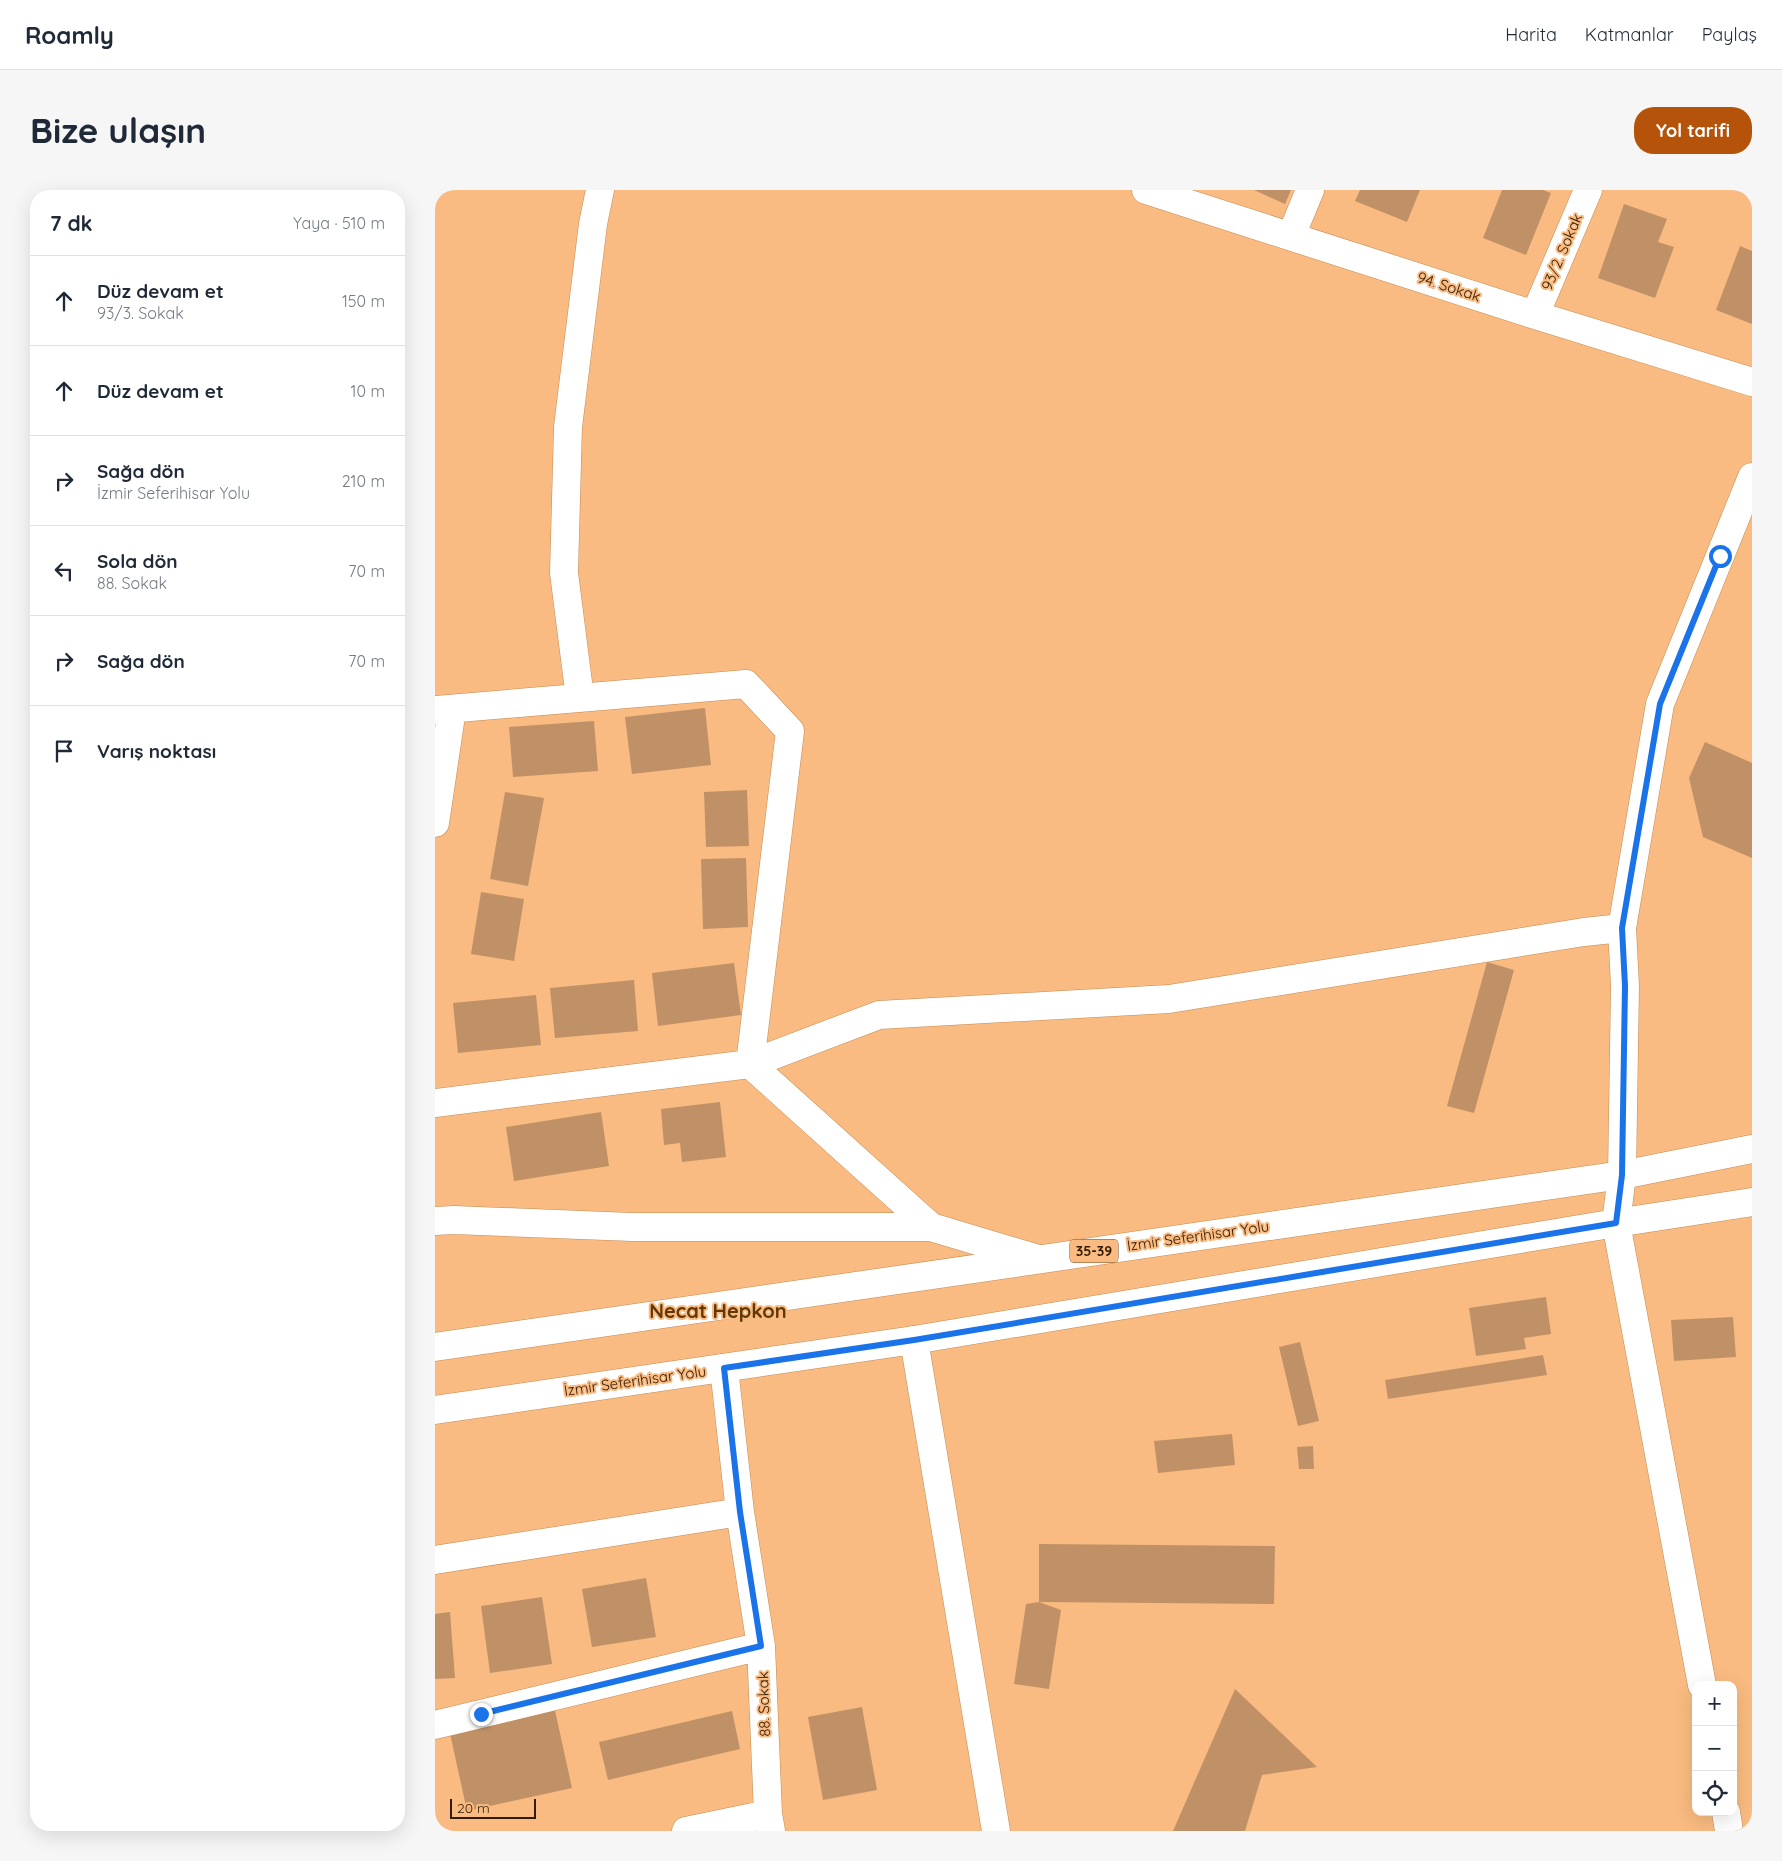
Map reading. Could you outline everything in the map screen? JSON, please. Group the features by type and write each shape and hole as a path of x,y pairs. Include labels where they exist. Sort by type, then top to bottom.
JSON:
{"street":[{"path":"580,698 564,573 569,427 593,224 601,190"},
{"name":"94. Sokak","path":"1147,190 1535,315 1752,382"},
{"path":"1291,236 1310,190"},
{"name":"93/2. Sokak","path":"1535,315 1588,190"},
{"path":"1701,1681 1616,1223 1622,1175 1625,986 1622,928 1660,704 1752,477"},
{"path":"435,823 444,710 746,684 790,731 750,1064"},
{"path":"435,1103 750,1064 879,1014 1169,1000 1584,932 1622,928"},
{"path":"750,1064 931,1228"},
{"name":"İzmir Seferihisar Yolu","path":"435,1347 1622,1175 1752,1149"},
{"name":"İzmir Seferihisar Yolu","path":"435,1410 914,1340 1752,1202"},
{"path":"435,1221 454,1220 632,1228 931,1228 1038,1259"},
{"path":"914,1340 996,1831"},
{"name":"88. Sokak","path":"724,1368 740,1512 761,1646 770,1823"},
{"path":"435,1560 740,1512"},
{"path":"435,1726 761,1646"},
{"path":"1727,1816 1729,1831"},
{"path":"686,1831 770,1823"}],"building":[{"path":"1254,190 1291,190 1285,204"},
{"path":"1360,190 1420,190 1407,222 1355,201"},
{"path":"1502,190 1543,190 1551,193 1526,255 1483,238"},
{"path":"1624,204 1667,219 1658,242 1674,247 1655,298 1598,278"},
{"path":"1740,246 1752,251 1752,324 1716,310"},
{"path":"705,708 711,765 632,774 625,717"},
{"path":"594,721 598,771 513,777 509,727"},
{"path":"1705,742 1752,763 1752,858 1703,837 1689,778"},
{"path":"747,790 749,846 706,847 704,792"},
{"path":"505,792 544,798 528,886 490,879"},
{"path":"746,858 748,927 703,929 701,859"},
{"path":"481,892 524,899 514,961 471,954"},
{"path":"1487,962 1514,970 1474,1113 1447,1106"},
{"path":"734,963 741,1015 658,1026 652,973"},
{"path":"634,980 638,1031 555,1038 550,988"},
{"path":"536,995 541,1045 458,1053 453,1003"},
{"path":"720,1102 726,1157 682,1162 680,1143 664,1145 661,1109"},
{"path":"601,1112 609,1166 514,1181 506,1127"},
{"path":"1546,1297 1551,1334 1524,1338 1526,1349 1476,1356 1469,1308"},
{"path":"1733,1317 1736,1357 1674,1361 1671,1320"},
{"path":"1300,1342 1319,1421 1298,1426 1279,1347"},
{"path":"1543,1355 1547,1375 1388,1399 1385,1380"},
{"path":"1232,1434 1235,1465 1158,1473 1154,1441"},
{"path":"1313,1446 1314,1469 1299,1469 1297,1447"},
{"path":"1039,1544 1275,1546 1274,1604 1039,1602"},
{"path":"646,1578 656,1637 592,1647 582,1589"},
{"path":"542,1597 552,1664 490,1673 481,1606"},
{"path":"1039,1602 1061,1610 1049,1689 1014,1684 1026,1604"},
{"path":"450,1612 455,1678 435,1679 435,1614"},
{"path":"1235,1689 1317,1767 1262,1775 1245,1831 1173,1831"},
{"path":"554,1706 572,1788 467,1811 449,1729"},
{"path":"862,1707 877,1790 823,1800 808,1717"},
{"path":"732,1711 740,1749 608,1780 599,1742"}],"district":[{"name":"Necat Hepkon","path":"718,1311"}],"route":[{"path":"481,1714 761,1646 740,1512 724,1368 914,1340 1616,1223 1622,1175 1625,986 1622,928 1660,704 1720,556"}]}
